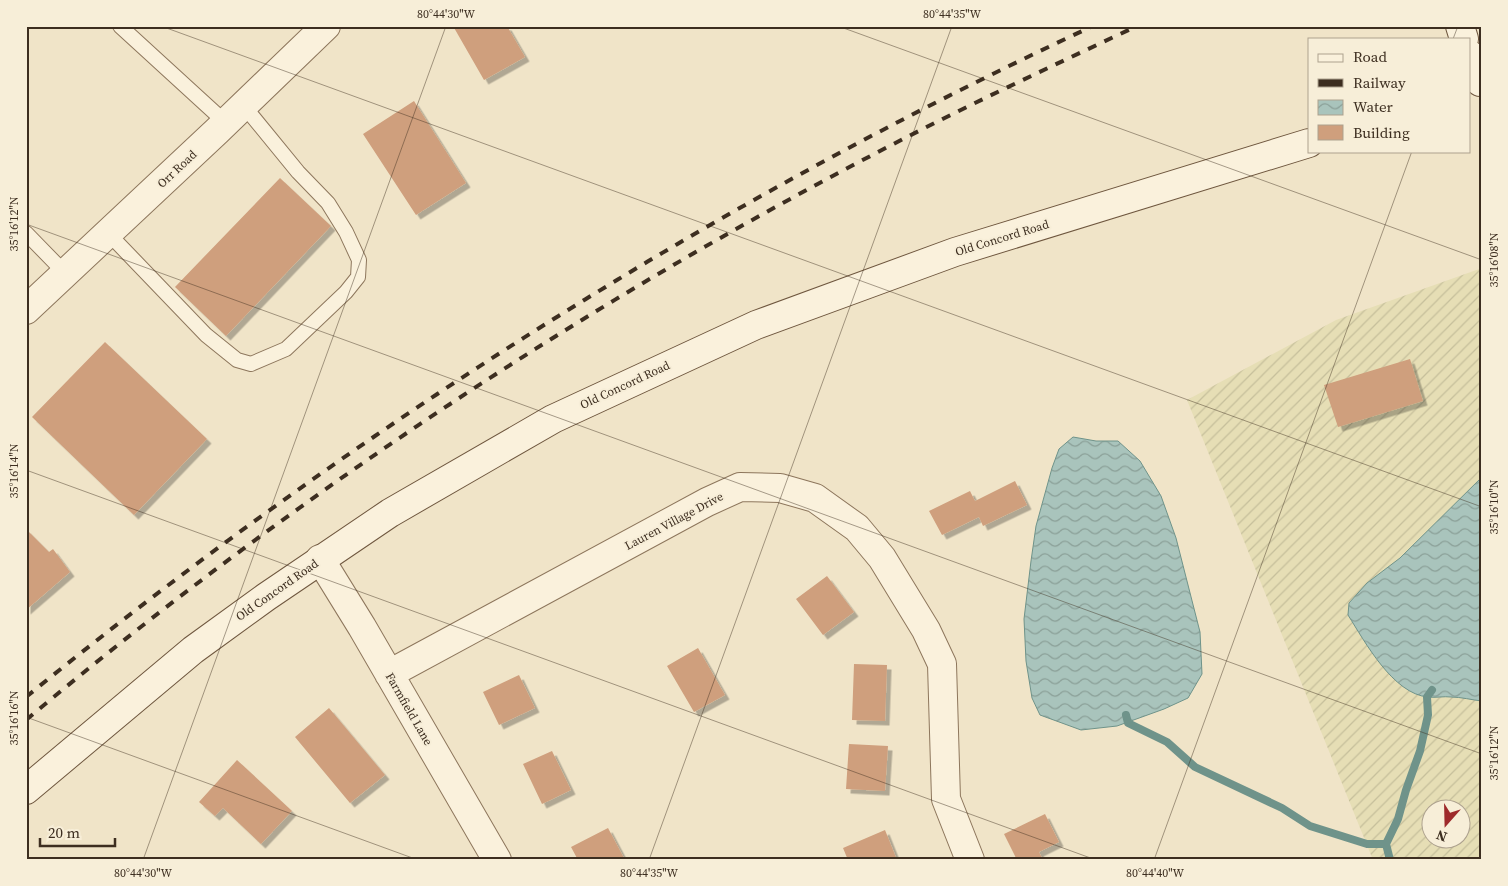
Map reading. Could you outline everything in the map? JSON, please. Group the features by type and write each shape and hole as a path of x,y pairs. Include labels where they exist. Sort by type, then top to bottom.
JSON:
{"street":[{"name":"Orr Road","path":"26,310 235,115 326,26"},
{"path":"1460,26 1464,38"},
{"path":"1470,58 1477,83"},
{"name":"Old Concord Road","path":"26,790 193,650 320,559 390,513 553,419 756,325 955,252 1308,143"},
{"name":"Lauren Village Drive","path":"389,674 707,502 740,487 780,488 815,498 857,528 882,558 926,630 942,664 946,799 970,860"},
{"name":"Farmfield Lane","path":"320,559 497,860"}],"lane":[{"path":"108,233 206,335 237,360 251,364 286,349 340,299 358,277 359,260 346,232 328,203 298,172 235,115 120,26"},
{"path":"26,232 65,273"}],"shaded area":[{"path":"1482,268 1482,860 1373,860 1187,400 1336,320"}],"water":[{"path":"1073,437 1096,441 1118,441 1140,461 1161,496 1176,538 1200,632 1202,674 1188,698 1117,726 1081,730 1040,715 1032,698 1026,661 1024,619 1036,526 1059,449"},
{"path":"1482,477 1482,701 1455,697 1428,697 1415,694 1403,687 1381,665 1348,615 1349,603 1367,583 1400,558"}],"building":[{"path":"453,26 507,26 525,57 484,80"},
{"path":"414,101 466,183 416,215 363,134"},
{"path":"280,178 331,226 226,336 175,287"},
{"path":"105,342 207,439 134,515 32,417"},
{"path":"1410,359 1423,401 1338,427 1324,385"},
{"path":"1015,481 1027,505 983,526 979,517 942,535 929,511 970,491 975,501"},
{"path":"26,529 49,552 53,549 70,572 26,610"},
{"path":"827,576 854,612 823,635 796,599"},
{"path":"698,648 725,695 694,712 667,666"},
{"path":"854,664 887,665 885,721 852,720"},
{"path":"519,675 535,708 499,725 483,692"},
{"path":"329,708 385,775 350,803 295,737"},
{"path":"849,744 888,746 885,791 846,789"},
{"path":"552,751 571,790 542,804 523,764"},
{"path":"237,760 292,811 261,844 223,808 215,816 199,802"},
{"path":"1045,814 1059,842 1039,852 1043,860 1017,860 1004,834"},
{"path":"608,828 625,860 578,860 571,847"},
{"path":"885,830 897,860 848,860 843,848"}],"waterway":[{"path":"1390,860 1386,844 1398,819 1420,751 1428,715 1427,697 1432,690"},
{"path":"1126,715 1128,723 1167,742 1195,767 1282,808 1310,826 1367,844 1386,844"}],"railway":[{"path":"26,697 150,599 277,505 406,415 538,328 673,246 811,169 951,95 1093,26"},
{"path":"26,720 129,636 234,555 452,403 564,331 678,262 794,197 939,121 1137,26"}]}
